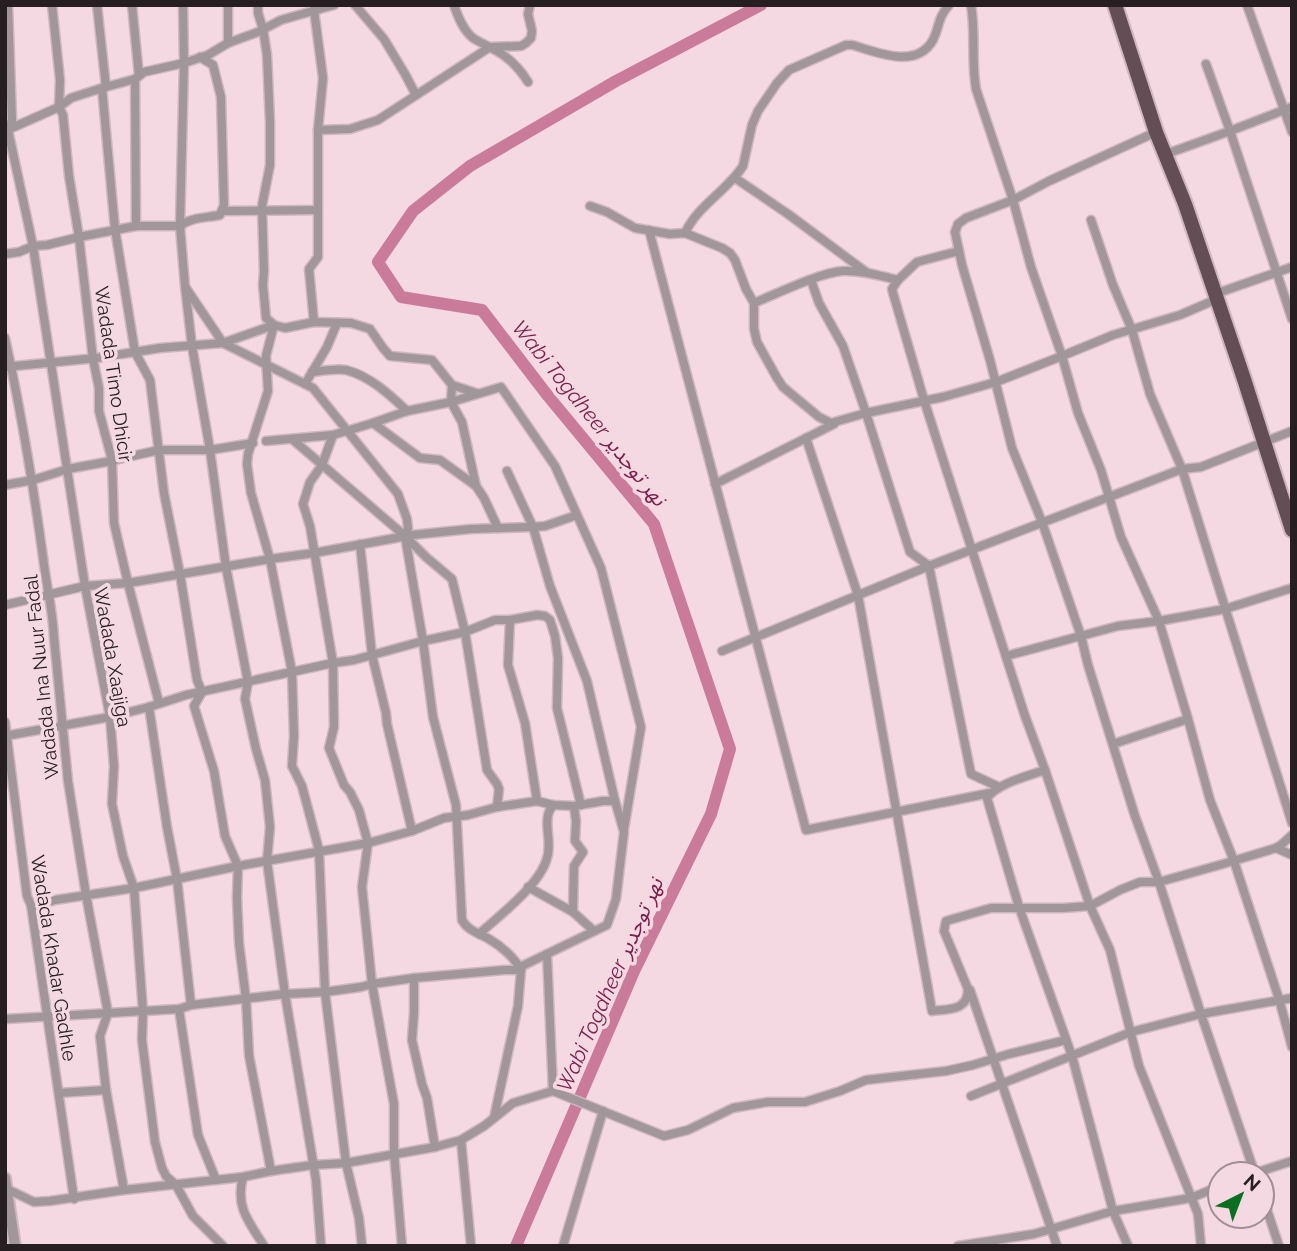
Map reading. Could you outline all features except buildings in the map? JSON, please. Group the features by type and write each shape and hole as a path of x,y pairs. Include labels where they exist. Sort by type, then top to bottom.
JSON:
{"highway":[{"path":"1115,5 1156,132 1185,204 1292,530"}],"street":[{"name":"Wadada Xaajiga","path":"8,5 12,120 6,131 33,246 85,586 110,717 114,766 111,804 123,856 134,888 143,1012 142,1040 155,1142 166,1176 176,1185 193,1216 223,1246"},
{"name":"Wadada Timo Dhicir","path":"52,5 60,80 59,107 63,115 93,359 99,388 99,411 112,460 114,523 159,703"},
{"path":"97,5 115,229 135,352 150,380 164,493 197,681 202,692"},
{"path":"132,5 137,78 136,226"},
{"path":"183,5 180,226 185,286 226,567 248,682 246,699 265,780 270,827 267,861 285,994 316,1180 321,1246"},
{"path":"228,5 228,43"},
{"path":"258,5 267,55 270,122 270,165 262,211 263,295 266,318 274,325 285,328 314,322 351,323 370,329 390,356 432,360 452,385 477,394"},
{"path":"6,131 59,107 71,98 137,78 144,72 184,63 214,52 281,20 334,5"},
{"path":"355,5 384,39 415,96"},
{"path":"454,5 467,32 513,62 528,82"},
{"path":"318,130 350,129 378,120 490,47 521,46 531,38 528,14 530,5"},
{"path":"685,233 690,222 735,178 743,166 758,111 789,70 852,45 902,57 921,53 934,38 942,14 949,5"},
{"path":"971,5 976,89 1078,413 1101,471 1121,537 1159,621 1210,800 1234,861 1292,1047"},
{"path":"1247,5 1288,108 1292,132"},
{"path":"314,10 323,78 318,130 318,257 309,269 314,322"},
{"path":"5,254 115,229 180,226 187,220 220,215 223,182 221,97 213,65 200,57"},
{"path":"1206,64 1292,319"},
{"path":"1166,154 1288,108"},
{"path":"1156,132 1013,200 966,218 958,224 955,232 1012,448 1042,522 1081,636 1135,816 1159,882 1248,1160"},
{"path":"735,178 866,272"},
{"path":"590,206 635,228 670,234 685,233 730,253 754,303 757,342 783,387 819,417 834,424"},
{"path":"222,211 317,210"},
{"path":"1091,220 1132,330 1150,394 1182,469 1292,823"},
{"path":"649,230 806,830 990,793 1045,770"},
{"path":"959,251 917,262 893,286 892,293 1025,716 1090,906 1110,950 1139,1066 1198,1214 1201,1246"},
{"path":"715,484 834,424 866,413 996,382 1113,335 1180,315 1216,297 1292,267"},
{"path":"754,303 840,271 866,272 898,280"},
{"path":"811,280 818,303 843,346 910,552 929,566 971,774 999,787"},
{"path":"185,286 223,342 313,388 398,494 407,519 405,536 433,717 456,805 462,920 465,926 503,950 521,969 518,1006 494,1118"},
{"path":"305,384 327,347 337,323"},
{"path":"8,367 223,342 274,325"},
{"path":"274,325 267,355 268,391 247,464 251,493 271,559 292,672 292,766 302,786 318,850 325,992 346,1163 359,1218 362,1246"},
{"name":"Wadada Ina Nuur Fadal","path":"5,338 8,367 33,480 48,595 54,619 68,781 108,1013"},
{"path":"312,372 344,369 387,393 407,411"},
{"path":"452,385 451,402 462,422 476,486"},
{"path":"5,1019 179,1009 191,1005 325,992 414,978 521,969 607,925 616,899 641,727 601,568 555,466 502,387 407,411 333,435 266,441"},
{"path":"373,423 420,458 440,460 476,486 498,528"},
{"path":"722,650 1042,522 1182,469 1201,467 1292,431"},
{"path":"333,435 322,465 310,482 303,504 310,526 334,663 334,727 330,748 344,785 359,810 368,843 362,887 372,984 394,1104 394,1153 402,1246"},
{"path":"806,438 858,595 932,1012 958,1008 964,1005 968,998 968,989 944,931 946,921"},
{"path":"292,439 452,579 465,632 487,770 499,789 497,807"},
{"path":"5,485 159,450 210,450 253,443"},
{"path":"507,471 533,527 550,586 587,681 624,832"},
{"path":"5,605 85,586 128,583 405,536 545,526 577,515"},
{"path":"359,544 372,655 412,831"},
{"path":"1006,656 1118,626 1225,609 1292,588"},
{"path":"6,736 110,717 202,692 354,660 465,632 486,622 545,615 555,636 558,658 557,708 578,806 575,841 583,852 574,866 573,912"},
{"path":"510,620 508,665 525,723 537,801"},
{"path":"202,692 194,706 214,771 225,836 238,866 239,943 246,999 248,1055 271,1171"},
{"path":"149,707 177,879 191,1005"},
{"path":"1113,744 1188,719"},
{"name":"Wadada Khadar Gadhle","path":"5,722 27,896 31,905 74,1199"},
{"path":"990,793 987,798 1019,907 1072,1056 1114,1211 1128,1246"},
{"path":"31,905 134,888 318,850 368,843 456,816 497,807 537,801 552,805 578,806 615,801"},
{"path":"479,934 542,873 548,856 548,816 552,805"},
{"path":"946,921 991,908 1090,906 1140,882 1159,882 1276,848 1292,835"},
{"path":"1276,848 1292,855"},
{"path":"528,887 573,912 593,931"},
{"path":"946,921 1057,1246"},
{"path":"547,954 553,1091"},
{"path":"414,978 412,1040 427,1098 435,1147"},
{"path":"971,1096 1131,1032 1200,1014 1292,998"},
{"path":"179,1009 198,1135 216,1180"},
{"path":"108,1013 100,1036 106,1090 124,1190"},
{"path":"6,1185 34,1202 243,1177 313,1165 346,1163 461,1140 513,1103 553,1091 664,1136 688,1130 733,1108 768,1102 805,1102 866,1080 946,1071 1066,1040"},
{"path":"59,1093 106,1090"},
{"path":"563,1246 603,1111"},
{"path":"461,1140 471,1246"},
{"path":"243,1177 240,1202 264,1246"},
{"path":"6,1185 15,1246"},
{"path":"958,1246 1034,1234 1114,1211 1191,1198 1206,1192"}],"waterway":[{"name":"Wabi Togdheer نهر توجدير","path":"516,1246 635,969 711,814 730,749 654,524 548,396 482,310 401,297 378,262 413,211 470,166 616,81 761,5"}]}
